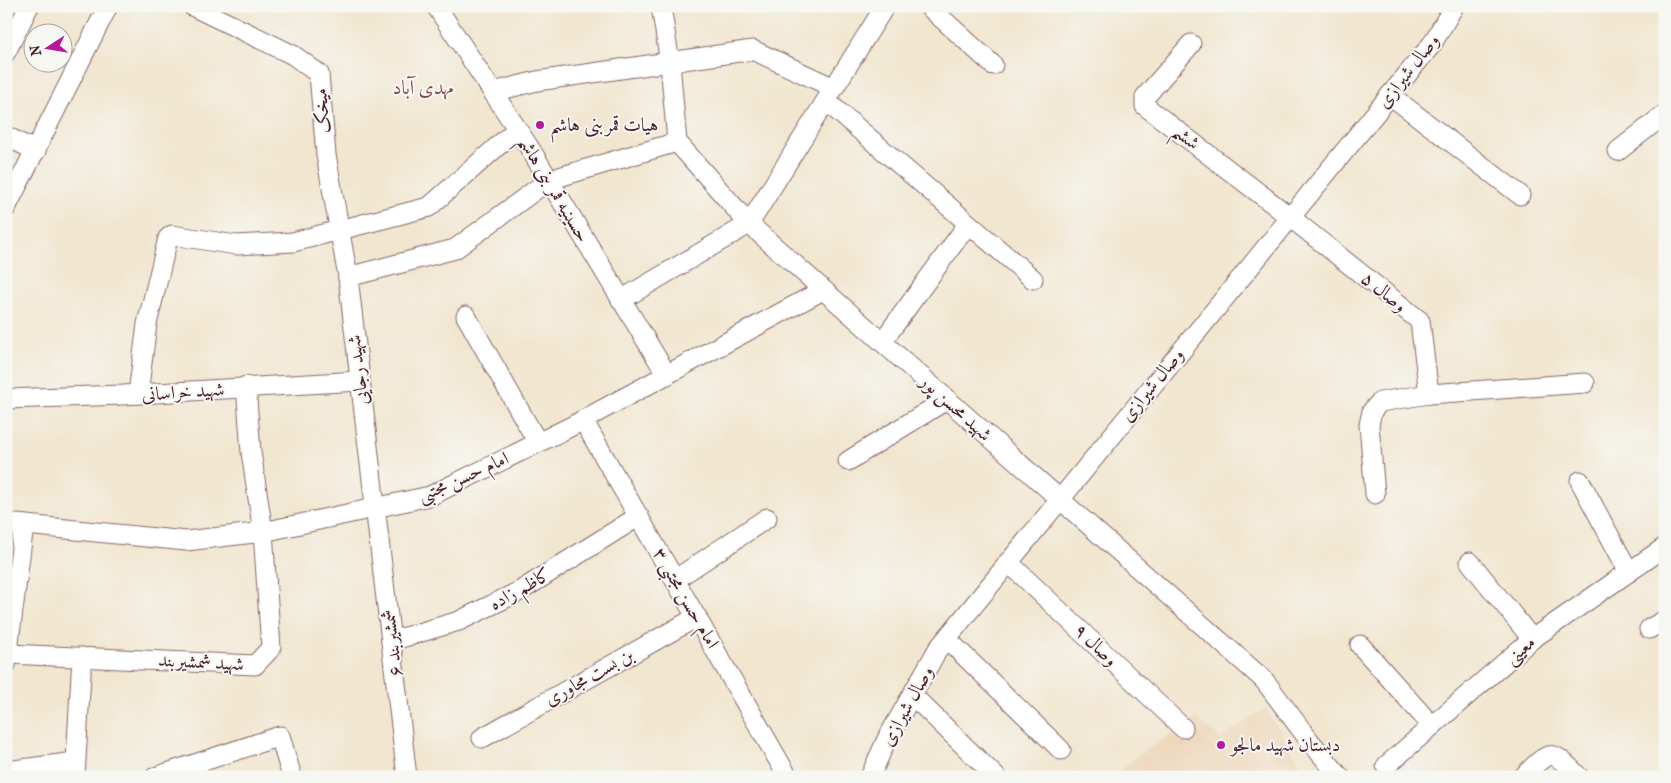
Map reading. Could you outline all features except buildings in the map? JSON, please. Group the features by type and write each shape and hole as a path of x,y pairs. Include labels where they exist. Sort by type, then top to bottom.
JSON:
{"street":[{"path":"6,52 29,6"},
{"path":"6,208 108,6"},
{"name":"میخک","path":"192,6 293,55 318,74 326,155 341,230"},
{"path":"348,277 455,250 549,180 677,142 670,63 661,6"},
{"path":"621,300 749,224 885,6"},
{"path":"928,6 993,65"},
{"name":"وصال شیرازی","path":"870,777 886,741 912,694 947,638 1432,44 1454,6"},
{"name":"حسینیه قمر بنی هاشم","path":"441,7 549,180 666,375"},
{"name":"ششم","path":"1191,44 1146,97 1145,106 1290,217"},
{"path":"493,92 537,82 753,50 830,94 968,224 1033,279"},
{"path":"1390,95 1520,195"},
{"path":"1618,151 1665,114"},
{"path":"138,394 147,324 168,238 172,235 245,244 293,242 429,207 517,129"},
{"path":"6,136 36,151"},
{"name":"شهید محسن پور","path":"677,142 749,224 1264,680 1309,740 1340,777"},
{"name":"وصال ۵","path":"1290,217 1420,321 1430,394"},
{"path":"882,342 968,224"},
{"name":"شهید رجایی","path":"341,230 376,509"},
{"name":"امام حسن مجتبی","path":"15,524 186,540 264,532 430,496 583,420 823,290"},
{"path":"466,316 538,443"},
{"name":"شهید خراسانی","path":"6,400 359,381"},
{"path":"1375,494 1369,425 1372,411 1380,402 1430,394 1585,383"},
{"name":"شهید شمشیربند","path":"7,660 82,656 255,665 271,648 264,532 251,452 246,386"},
{"path":"848,461 946,400"},
{"name":"امام حسن مجتبی ۳","path":"583,420 788,777"},
{"path":"1580,481 1629,572"},
{"name":"شمشیربند ۶","path":"376,509 392,641 402,776"},
{"name":"کاظم زاده","path":"392,641 458,620 520,591 639,516"},
{"path":"676,579 767,518"},
{"path":"7,660 15,524"},
{"name":"معینی","path":"1386,766 1532,639 1665,547"},
{"name":"وصال ۹","path":"1008,562 1183,728"},
{"path":"1470,562 1532,639"},
{"name":"بن بست مجاوری","path":"482,738 697,617"},
{"path":"947,638 1061,750"},
{"path":"1360,645 1432,726"},
{"path":"6,771 75,769 82,656"},
{"path":"912,694 996,777"},
{"path":"155,777 280,736 292,777"},
{"path":"1523,777 1542,757 1550,755 1558,756 1579,777"}],"shaded area":[{"name":"دبستان شهید مالجو","path":"1266,708 1308,777 1112,777 1141,753 1197,718 1220,738"}],"place":[{"name":"هیات قمربنی هاشم","path":"540,125"},
{"name":"دبستان شهید مالجو","path":"1221,745"}],"district":[{"name":"مهدی آباد","path":"423,87"}]}
